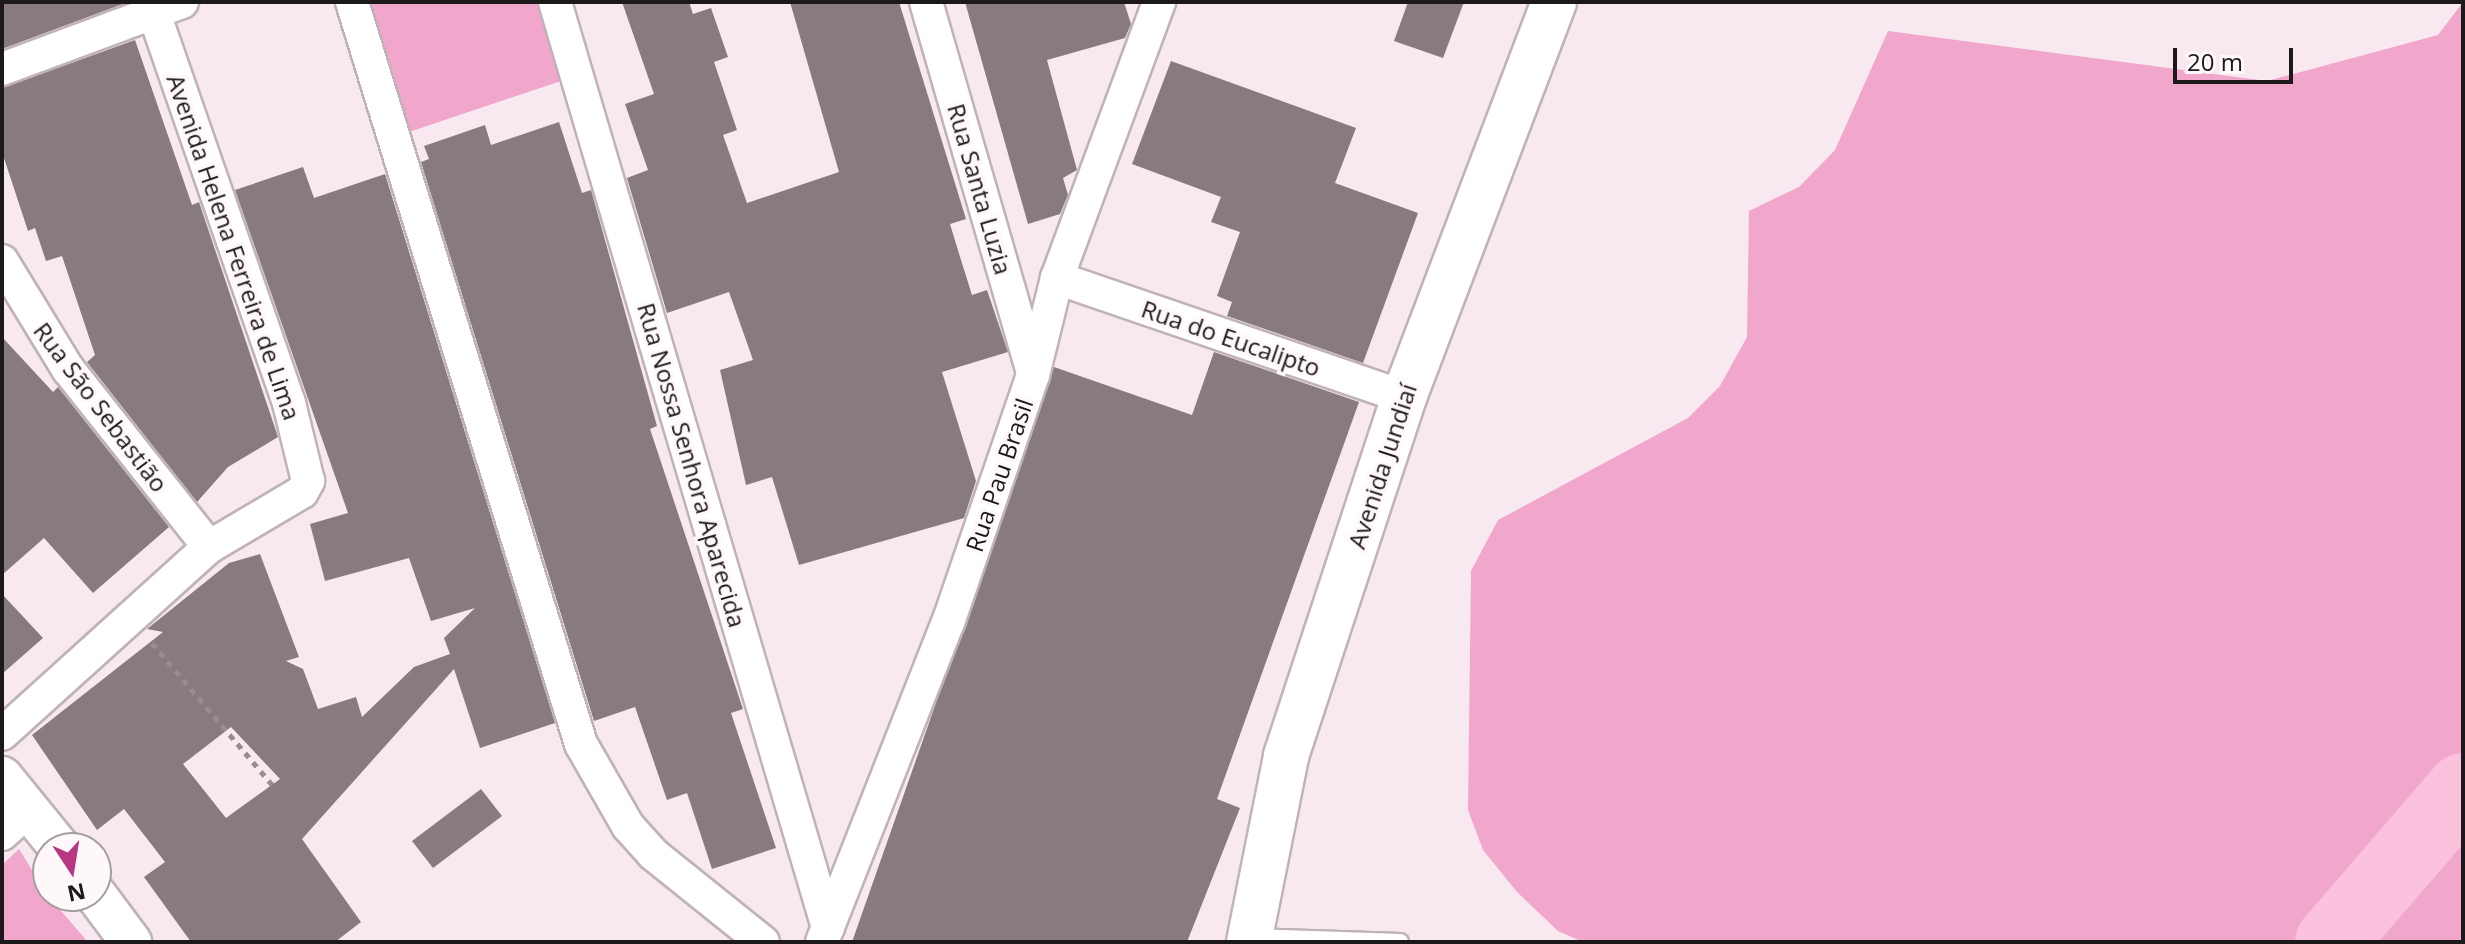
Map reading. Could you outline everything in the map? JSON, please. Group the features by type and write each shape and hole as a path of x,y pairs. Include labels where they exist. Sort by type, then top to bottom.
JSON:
{"main road":[{"name":"Avenida Jundiaí","path":"1250,939 1286,756 1404,397 1554,2"}],"street":[{"path":"2,69 151,7 182,2"},
{"path":"352,2 581,744 628,826 653,854 763,942"},
{"name":"Rua Nossa Senhora Aparecida","path":"555,2 825,935"},
{"name":"Rua Santa Luzia","path":"926,2 1033,375"},
{"name":"Rua Pau Brasil","path":"825,935 949,620 1033,375 1057,278 1159,2"},
{"name":"Avenida Helena Ferreira de Lima","path":"151,7 289,403 308,467 302,492 209,547"},
{"name":"Rua São Sebastião","path":"2,261 68,369 209,547"},
{"name":"Rua do Eucalipto","path":"1057,278 1404,397"},
{"path":"2,734 209,547"},
{"path":"2,777 16,822"},
{"path":"109,912 131,942"}],"lane":[{"path":"1250,939 1400,942"}],"path":[{"path":"131,617 276,789"}],"shaded area":[{"path":"363,2 536,2 561,81 406,133"},
{"path":"2463,2 2463,942 1583,942 1558,931 1517,892 1483,850 1468,810 1471,571 1498,520 1688,418 1720,386 1747,337 1749,211 1799,187 1835,150 1888,31 2267,81 2438,35"},
{"path":"19,849 32,870 32,912 62,912 88,942 2,942 2,865"}],"building":[{"path":"2,2 122,2 123,4 2,49"},
{"path":"622,2 689,2 693,14 711,8 728,57 714,62 737,130 723,135 747,203 839,172 790,2 899,2 966,219 950,224 961,260 972,295 987,290 1008,352 942,372 976,481 964,518 799,565 772,477 746,485 720,370 753,360 729,292 667,313 627,178 648,170 625,104 654,94"},
{"path":"965,2 1124,2 1131,24 1125,38 1047,60 1077,170 1063,178 1068,195 1060,214 1028,224"},
{"path":"1408,2 1464,2 1443,58 1394,41"},
{"path":"135,40 192,205 199,202 278,437 228,467 197,502 87,362 95,355 62,256 46,261 35,228 28,231 2,152 2,88"},
{"path":"1171,61 1356,128 1335,183 1418,213 1363,363 1227,316 1232,302 1217,296 1240,232 1211,222 1221,197 1132,164"},
{"path":"559,122 582,193 591,190 657,426 650,429 743,709 731,713 776,848 712,869 687,793 667,800 635,707 594,721 421,162 429,159 424,146 485,125 491,145"},
{"path":"303,167 314,198 385,174 555,723 480,748 454,669 302,839 361,922 335,942 191,942 144,877 165,862 124,809 97,830 32,735 163,632 147,629 229,563 260,554 299,657 286,661 303,669 318,709 356,697 362,717 414,667 450,654 444,638 475,608 431,621 409,558 325,581 310,524 348,513 235,190","holes":["231,727 280,779 226,818 183,764"]},
{"path":"2,337 53,392 58,387 169,527 93,593 44,538 2,575"},
{"path":"1214,352 1359,402 1217,799 1240,808 1187,942 852,942 1054,367 1192,415"},
{"path":"2,594 43,638 2,674"},
{"path":"481,789 502,816 433,868 412,841"}],"waterway":[{"path":"2331,942 2463,789"}]}
